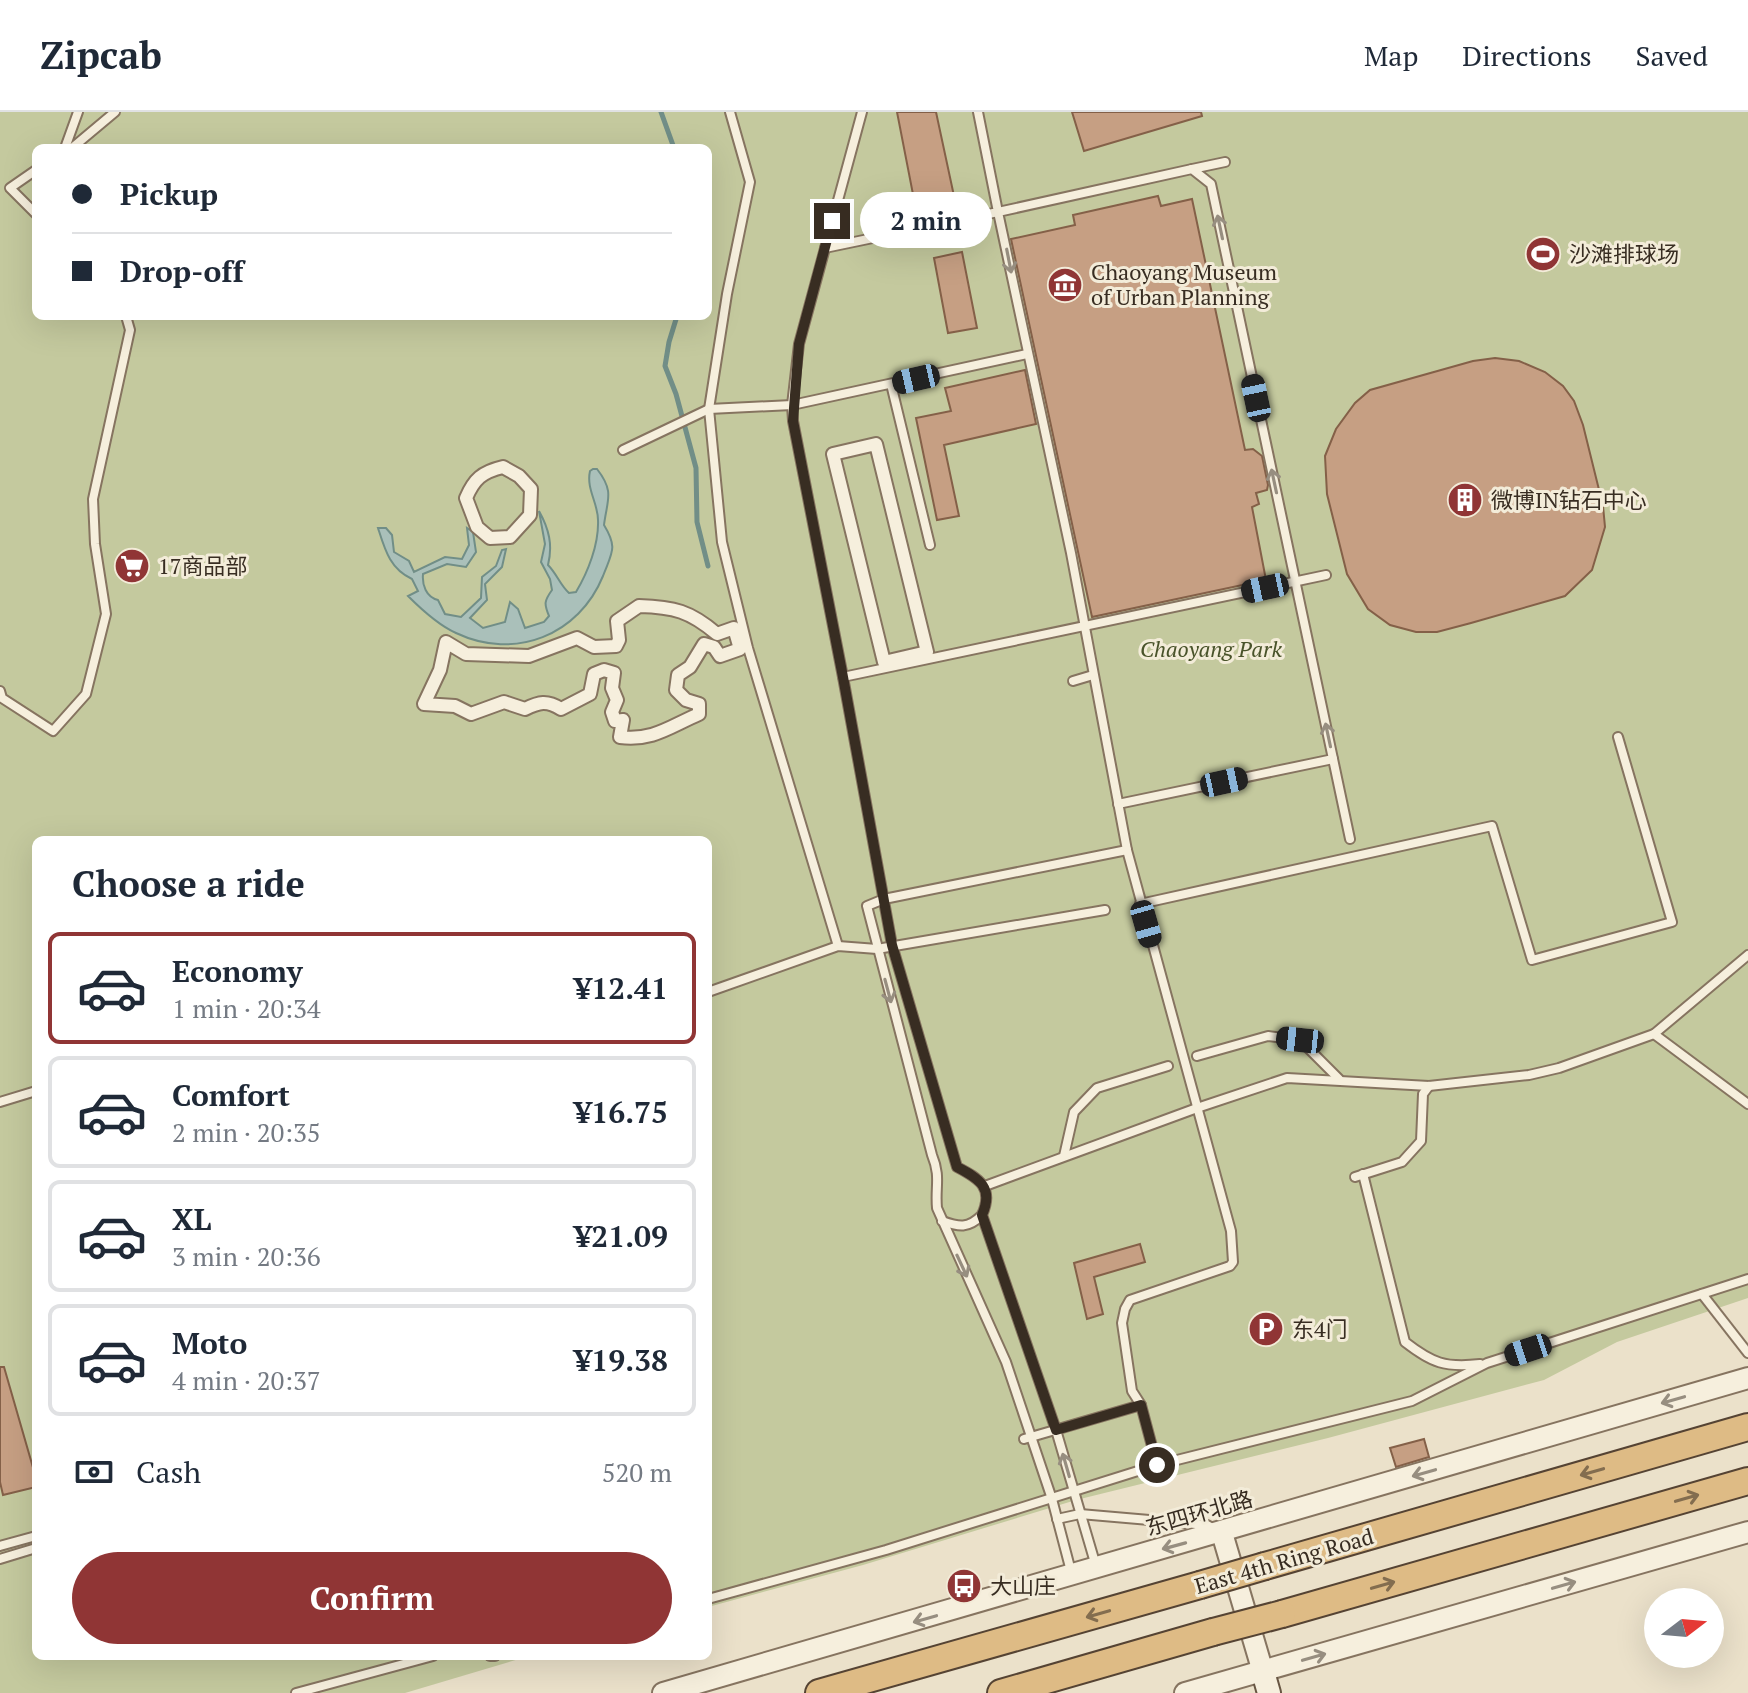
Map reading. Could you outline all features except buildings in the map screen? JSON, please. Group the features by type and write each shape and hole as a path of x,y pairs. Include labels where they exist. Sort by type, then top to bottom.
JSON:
{"highway":[{"name":"East 4th Ring Road","path":"819,1693 1748,1427"},
{"path":"1001,1693 1748,1481"}],"street":[{"path":"876,444 927,652 884,662 833,454 876,444"},
{"path":"503,467 519,476 531,489 530,515 510,537 490,538 477,527 466,498 473,480 488,470 503,467"},
{"path":"639,606 671,607 698,617 717,634 734,628 740,649 720,656 714,647 704,644 690,667 678,675 676,690 686,700 699,704 699,714 665,732 639,739 620,737 623,720 615,721 612,712 617,700 612,688 614,673 604,670 594,674 590,694 561,709 552,703 539,702 525,709 504,702 471,714 455,706 424,704 440,670 446,642 466,654 529,656 577,638 594,647 616,646 619,640 617,621 639,606"},
{"name":"东四环北路","path":"663,1693 1748,1378"},
{"path":"1185,1693 1265,1686 1748,1532"},
{"path":"1222,1533 1265,1686"}],"lane":[{"path":"66,144 78,112"},
{"path":"77,144 115,112"},
{"path":"730,112 750,182 727,294 709,409 722,542 748,648 838,946"},
{"path":"862,112 799,344 793,421 892,945 957,1167"},
{"path":"978,112 1085,625 1127,850 1231,1231 1233,1262 1230,1266 1130,1300 1122,1323 1132,1391 1141,1405 1157,1465"},
{"path":"825,248 1225,162"},
{"path":"1192,169 1211,184 1350,839"},
{"path":"0,190 10,188 32,173"},
{"path":"10,188 32,212"},
{"path":"0,691 2,698 53,731 86,694 106,614 95,544 93,499 130,330 127,320"},
{"path":"623,450 709,409 792,405 1027,354"},
{"path":"891,384 930,545"},
{"path":"843,677 1326,575"},
{"path":"1073,681 1093,675"},
{"path":"1140,904 1492,826 1532,960 1672,922 1618,737"},
{"path":"1118,804 1333,759"},
{"path":"1072,1575 1052,1499 1028,1438 1006,1362 937,1208 935,1192 939,1172 867,906 884,899 1127,850"},
{"path":"712,991 838,946 877,949 1105,910"},
{"path":"985,1186 1287,1078 1429,1086 1559,1068 1654,1034 1748,955"},
{"path":"1654,1034 1748,1104"},
{"path":"1197,1056 1268,1036 1300,1040 1340,1080"},
{"path":"1064,1156 1074,1112 1097,1088 1168,1066"},
{"path":"1429,1086 1423,1094 1421,1141 1402,1162 1359,1176 1405,1342 1427,1359 1454,1367 1487,1363"},
{"path":"0,1102 32,1092"},
{"path":"939,1172 957,1167 974,1176 985,1186 987,1204 973,1225 959,1227 942,1221"},
{"path":"982,1215 1056,1430 1096,1567"},
{"path":"712,1598 873,1554 1157,1465 1412,1401 1487,1363 1748,1279"},
{"path":"1702,1294 1748,1353"},
{"path":"1028,1438 1141,1405"},
{"path":"1057,1519 1080,1514 1207,1525 1222,1533"},
{"path":"0,1546 32,1537"},
{"path":"0,1559 32,1549"},
{"path":"296,1693 418,1660"}],"green space":[{"name":"Chaoyang Park","path":"0,112 1748,112 1748,1298 1617,1342 1544,1380 1328,1438 1076,1500 863,1565 712,1606 712,836 32,836 32,1660 516,1660 405,1693 0,1693"}],"water":[{"path":"593,469 597,469 603,477 608,490 604,525 611,539 611,555 592,597 578,614 561,627 543,637 522,643 478,641 443,626 408,596 418,591 412,579 398,570 389,558 378,528 386,528 392,535 394,552 409,561 414,572 445,557 462,559 469,545 467,528 473,532 476,552 466,567 447,564 423,574 424,586 438,600 445,614 461,617 481,598 482,577 496,566 502,550 506,549 502,567 485,584 487,600 470,618 483,628 505,622 510,602 518,609 525,628 544,622 549,616 546,603 552,590 541,562 545,544 539,511 549,537 548,565 569,593 576,592 597,539 597,514 589,478"}],"waterway":[{"path":"661,112 673,144"},
{"path":"676,320 665,366 696,468 697,522 708,566"}],"place":[{"name":"沙滩排球场","path":"1543,254"},
{"name":"Chaoyang Museum of Urban Planning","path":"1065,285"},
{"name":"微博IN钻石中心","path":"1465,500"},
{"name":"17商品部","path":"132,566"},
{"name":"东4门","path":"1266,1329"},
{"name":"大山庄","path":"964,1586"}],"route":[{"path":"832,221 799,344 793,421 892,945 957,1167 985,1186 987,1204 982,1215 1056,1430 1141,1405 1157,1465"}]}
